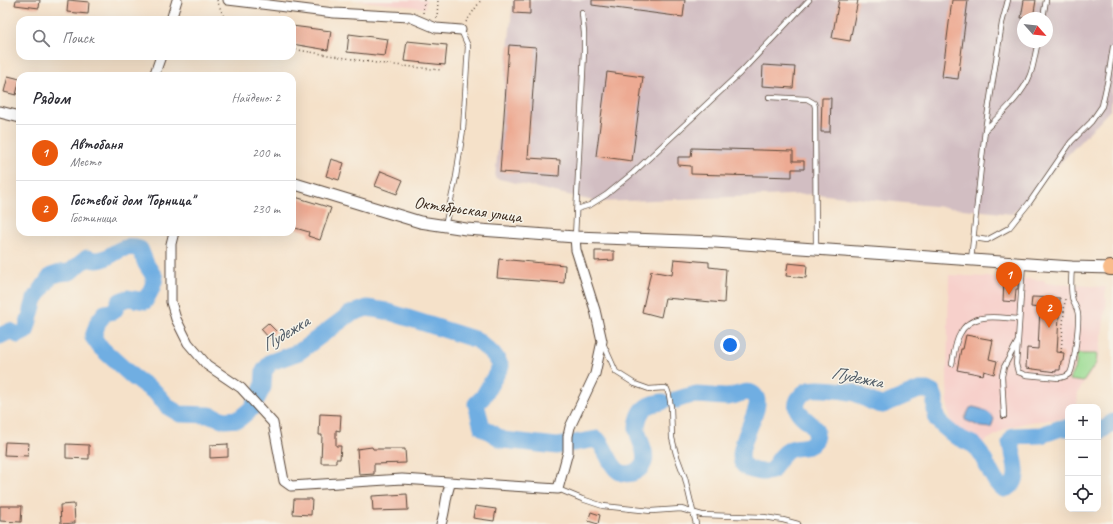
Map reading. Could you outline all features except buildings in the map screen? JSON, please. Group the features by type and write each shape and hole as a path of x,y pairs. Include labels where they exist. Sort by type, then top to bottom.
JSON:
{"street":[{"path":"172,16 178,0"},
{"path":"228,0 334,13 410,17 436,28 461,30"},
{"path":"155,72 159,60"},
{"path":"0,112 16,116"},
{"name":"Октябрьская улица","path":"296,184 420,222 502,233 816,248 1072,267 1112,268"},
{"path":"173,236 171,244 171,302 176,319 188,343 206,365 241,388 273,423 284,481 291,486 402,479 558,489 568,452 568,436 573,418 595,374 602,342 595,310 576,250 575,237"},
{"path":"441,524 444,516 447,492 451,482"}],"lane":[{"path":"577,209 590,205 606,195 633,172 740,73 809,0"},
{"path":"971,260 985,130 1002,23 1008,0"},
{"path":"1044,12 1046,0"},
{"path":"575,237 584,51 582,13"},
{"path":"445,226 456,177 463,130 468,46 461,30"},
{"path":"974,238 987,240 1009,228 1029,203 1071,142 1091,122 1102,106 1113,47"},
{"path":"985,130 1026,84 1031,75 1037,48"},
{"path":"769,98 807,100 814,103 816,248"},
{"path":"1023,263 1016,364 1018,372 1026,375 1059,378 1069,374 1073,363 1078,322 1078,314 1073,301 1071,289 1072,267"},
{"path":"952,364 960,334 969,323 983,317 1019,319"},
{"path":"1004,416 1002,376 1004,366 1018,341"},
{"path":"602,342 616,372 635,384 649,389 665,388 670,394 672,438 685,478 696,524"},
{"path":"558,489 603,506 652,511 681,509 702,515 764,517 798,524"}],"path":[{"path":"217,0 223,16"},
{"path":"422,22 424,0"},
{"path":"436,28 438,0"},
{"path":"461,30 481,0"},
{"path":"296,50 376,63 441,70"},
{"path":"1060,352 1065,292 1071,289"}],"shaded area":[{"path":"355,0 426,0 425,8"},
{"path":"513,0 1113,0 1113,79 1111,109 1012,214 816,194 598,202 495,178"},
{"path":"949,275 1045,280 1045,283 1106,287 1105,298 1107,299 1098,363 1078,392 1077,404 1065,404 1065,418 1029,422 1009,427 982,443 953,426 948,411 947,379"}],"green space":[{"path":"1077,354 1097,354 1096,363 1083,382 1069,380 1076,365"}],"water":[{"path":"973,407 985,411 992,416 994,419 991,428 981,427 965,420 970,408"}],"waterway":[{"name":"Пудежка","path":"0,336 10,331 18,335 26,331 35,299 51,276 70,272 87,258 95,260 101,259 124,248 131,247 140,249 146,264 155,278 152,288 145,301 128,298 120,301 114,311 105,313 98,322 93,337 100,347 133,377 156,393 168,407 180,414 210,415 225,420 239,419 252,408 263,387 264,371 271,362 299,352 350,314 367,308 386,311 477,340 495,356 501,366 483,397 476,404 482,427 503,440 557,446 597,439 603,446 616,469 620,472 628,474 639,469 645,458 637,430 639,416 646,407 662,402"},
{"name":"Пудежка","path":"676,400 693,395 730,397 745,392 752,393 755,396 757,403 742,446 741,456 744,465 752,470 762,472 772,471 781,456 789,450 809,446 814,441 816,434 815,429 798,412 797,406 801,395 813,389 853,393 883,405 919,390 927,390 933,393 935,398 937,420 955,436 974,445 979,451 996,482 1004,489 1014,482 1016,476 1015,462 1010,442 1014,436 1041,435 1065,428"},
{"name":"Пудежка","path":"1101,431 1113,422"}],"place":[{"name":"Автобаня","path":"1009,295"},
{"name":"Гостевой дом \"Горница\"","path":"1049,328"}]}
